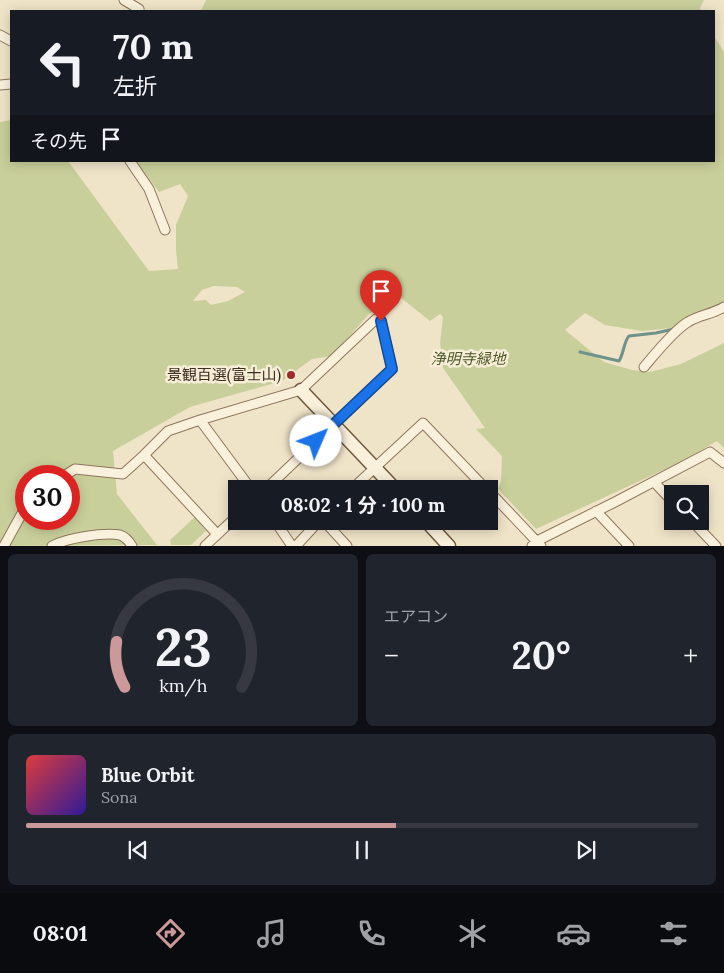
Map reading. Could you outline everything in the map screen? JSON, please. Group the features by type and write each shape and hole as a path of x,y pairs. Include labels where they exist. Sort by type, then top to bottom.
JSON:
{"street":[{"path":"124,0 140,10"},
{"path":"131,162 149,189 165,230"},
{"path":"644,367 688,321 716,312 724,307"},
{"path":"80,470 122,474 168,430 301,390 376,319 381,321 392,369 275,480"},
{"path":"301,390 387,480"},
{"path":"200,420 244,480"},
{"path":"361,480 423,423 478,480"},
{"path":"498,501 536,544 710,452 724,463"},
{"path":"144,455 217,534"},
{"path":"654,482 664,493"},
{"path":"596,512 629,546"},
{"path":"205,546 228,524"},
{"path":"4,546 15,526"},
{"path":"280,530 292,546"},
{"path":"296,546 311,530"},
{"path":"332,530 347,546"},
{"path":"434,530 449,546"},
{"path":"701,530 716,546"},
{"path":"52,546 58,542 106,535 121,535 129,540 132,546"}],"green space":[{"path":"206,0 704,0 701,10 201,10"},
{"name":"浄明寺緑地","path":"715,38 724,52 724,309 681,327 642,331 605,325 585,313 565,330 604,362 632,370 650,372 681,364 724,343 724,448 717,441 683,461 536,529 498,489 501,481 502,456 476,429 485,428 443,368 440,343 443,317 440,314 430,321 396,294 369,314 332,356 312,359 282,381 190,407 113,451 117,494 157,545 0,546 0,122 10,120 10,162 69,162 149,271 178,269 176,225 188,196 180,184 159,192 136,162 715,162","holes":["214,286 237,287 245,292 228,301 211,305 206,300 193,301 202,290"]},
{"path":"195,517 206,531 191,545 171,545 170,540"}],"waterway":[{"path":"580,352 619,361 629,336 674,329"}],"place":[{"name":"景観百選(富士山)","path":"291,375"}],"route":[{"path":"316,441 392,369 381,321"}]}
